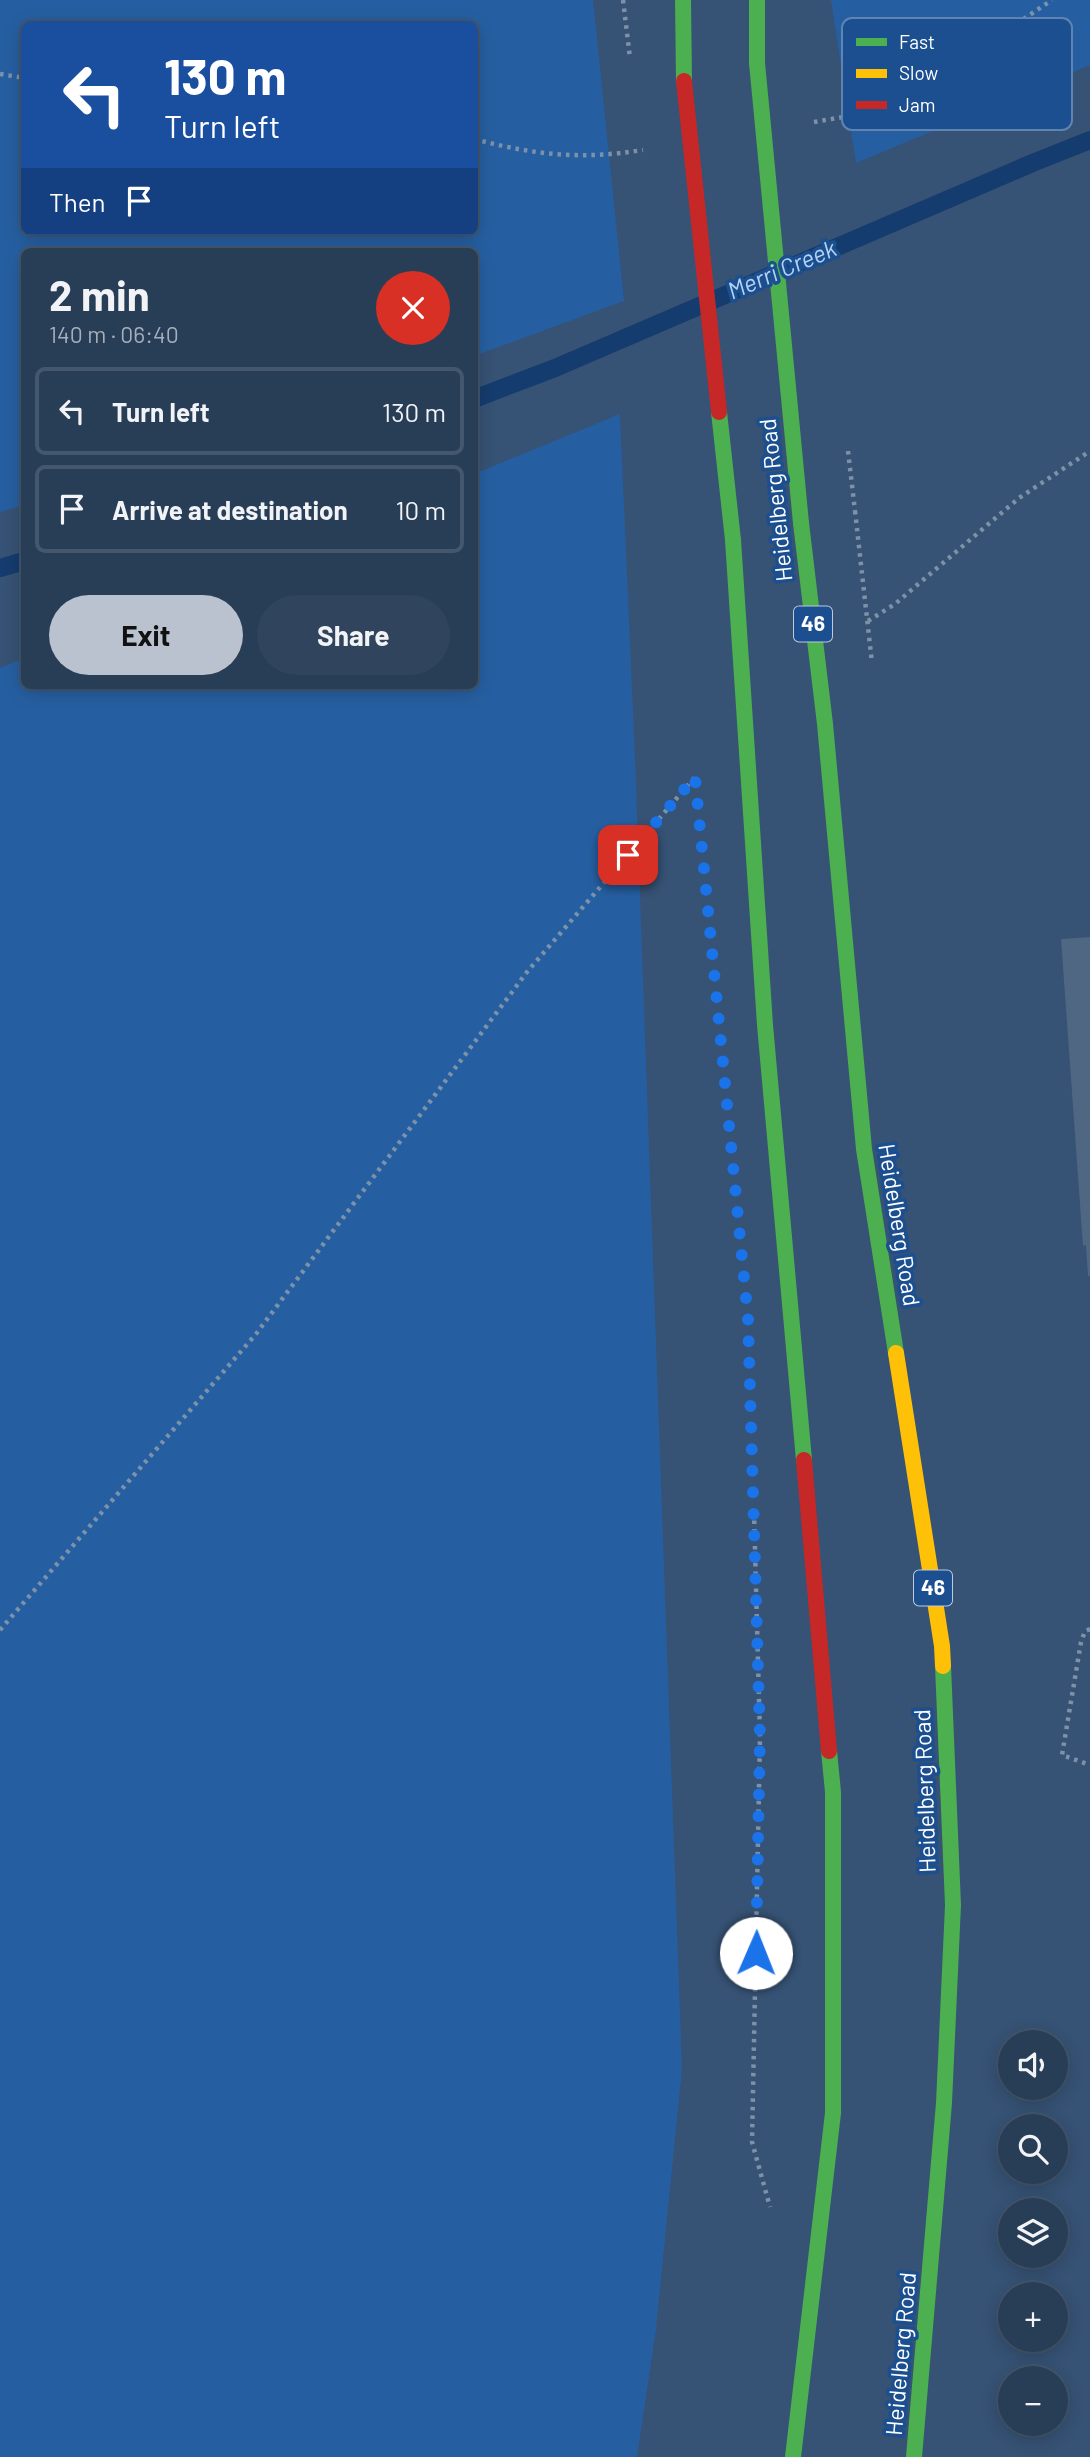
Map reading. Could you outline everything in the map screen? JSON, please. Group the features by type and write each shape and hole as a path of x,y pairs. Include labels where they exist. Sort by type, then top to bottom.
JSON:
{"main road":[{"name":"Heidelberg Road","path":"683,0 684,81 733,540 765,1025 832,1791 833,2113 793,2457"},
{"name":"Heidelberg Road","path":"757,0 757,63 801,523 825,724 864,1149 942,1646 953,1905 944,2103 914,2457"}],"path":[{"path":"623,0 630,63"},
{"path":"0,74 21,78"},
{"path":"868,621 895,604 1019,498 1090,451"},
{"path":"0,1630 257,1334 527,972 695,777 696,791"},
{"path":"754,1500 760,1737 752,2142 770,2208"},
{"path":"1090,1629 1085,1631 1081,1642 1062,1755 1090,1765"}],"shaded area":[{"path":"0,0 593,0 624,301 478,355 478,248 21,248 21,506 0,512"},
{"path":"831,0 1090,0 1090,65 1072,73 1072,18 842,18 842,72"},
{"path":"851,130 935,130 856,163"},
{"path":"620,414 635,757 682,2069 656,2329 637,2457 0,2457 0,668 21,659 21,689 478,689 478,472"}],"building":[{"path":"1090,937 1088,1276 1086,1245 1083,1246 1061,939"}],"waterway":[{"name":"Merri Creek","path":"478,397 555,368 1090,140"},
{"name":"Merri Creek","path":"0,568 21,562"}],"traffic: fast":[{"path":"683,0 684,81"},
{"path":"757,0 757,63"},
{"path":"757,63 801,523"},
{"path":"719,412 733,540"},
{"path":"801,523 825,724 864,1149 896,1353"},
{"path":"733,540 765,1025 804,1460"},
{"path":"914,2457 944,2103 953,1905 943,1666"},
{"path":"793,2457 833,2113 833,1792 829,1751"}],"traffic: slow":[{"path":"896,1353 943,1666"}],"traffic: jam":[{"path":"684,81 719,412"},
{"path":"804,1460 829,1751"}],"route":[{"path":"628,855 695,777 748,1319 760,1737 756,1953"}]}
